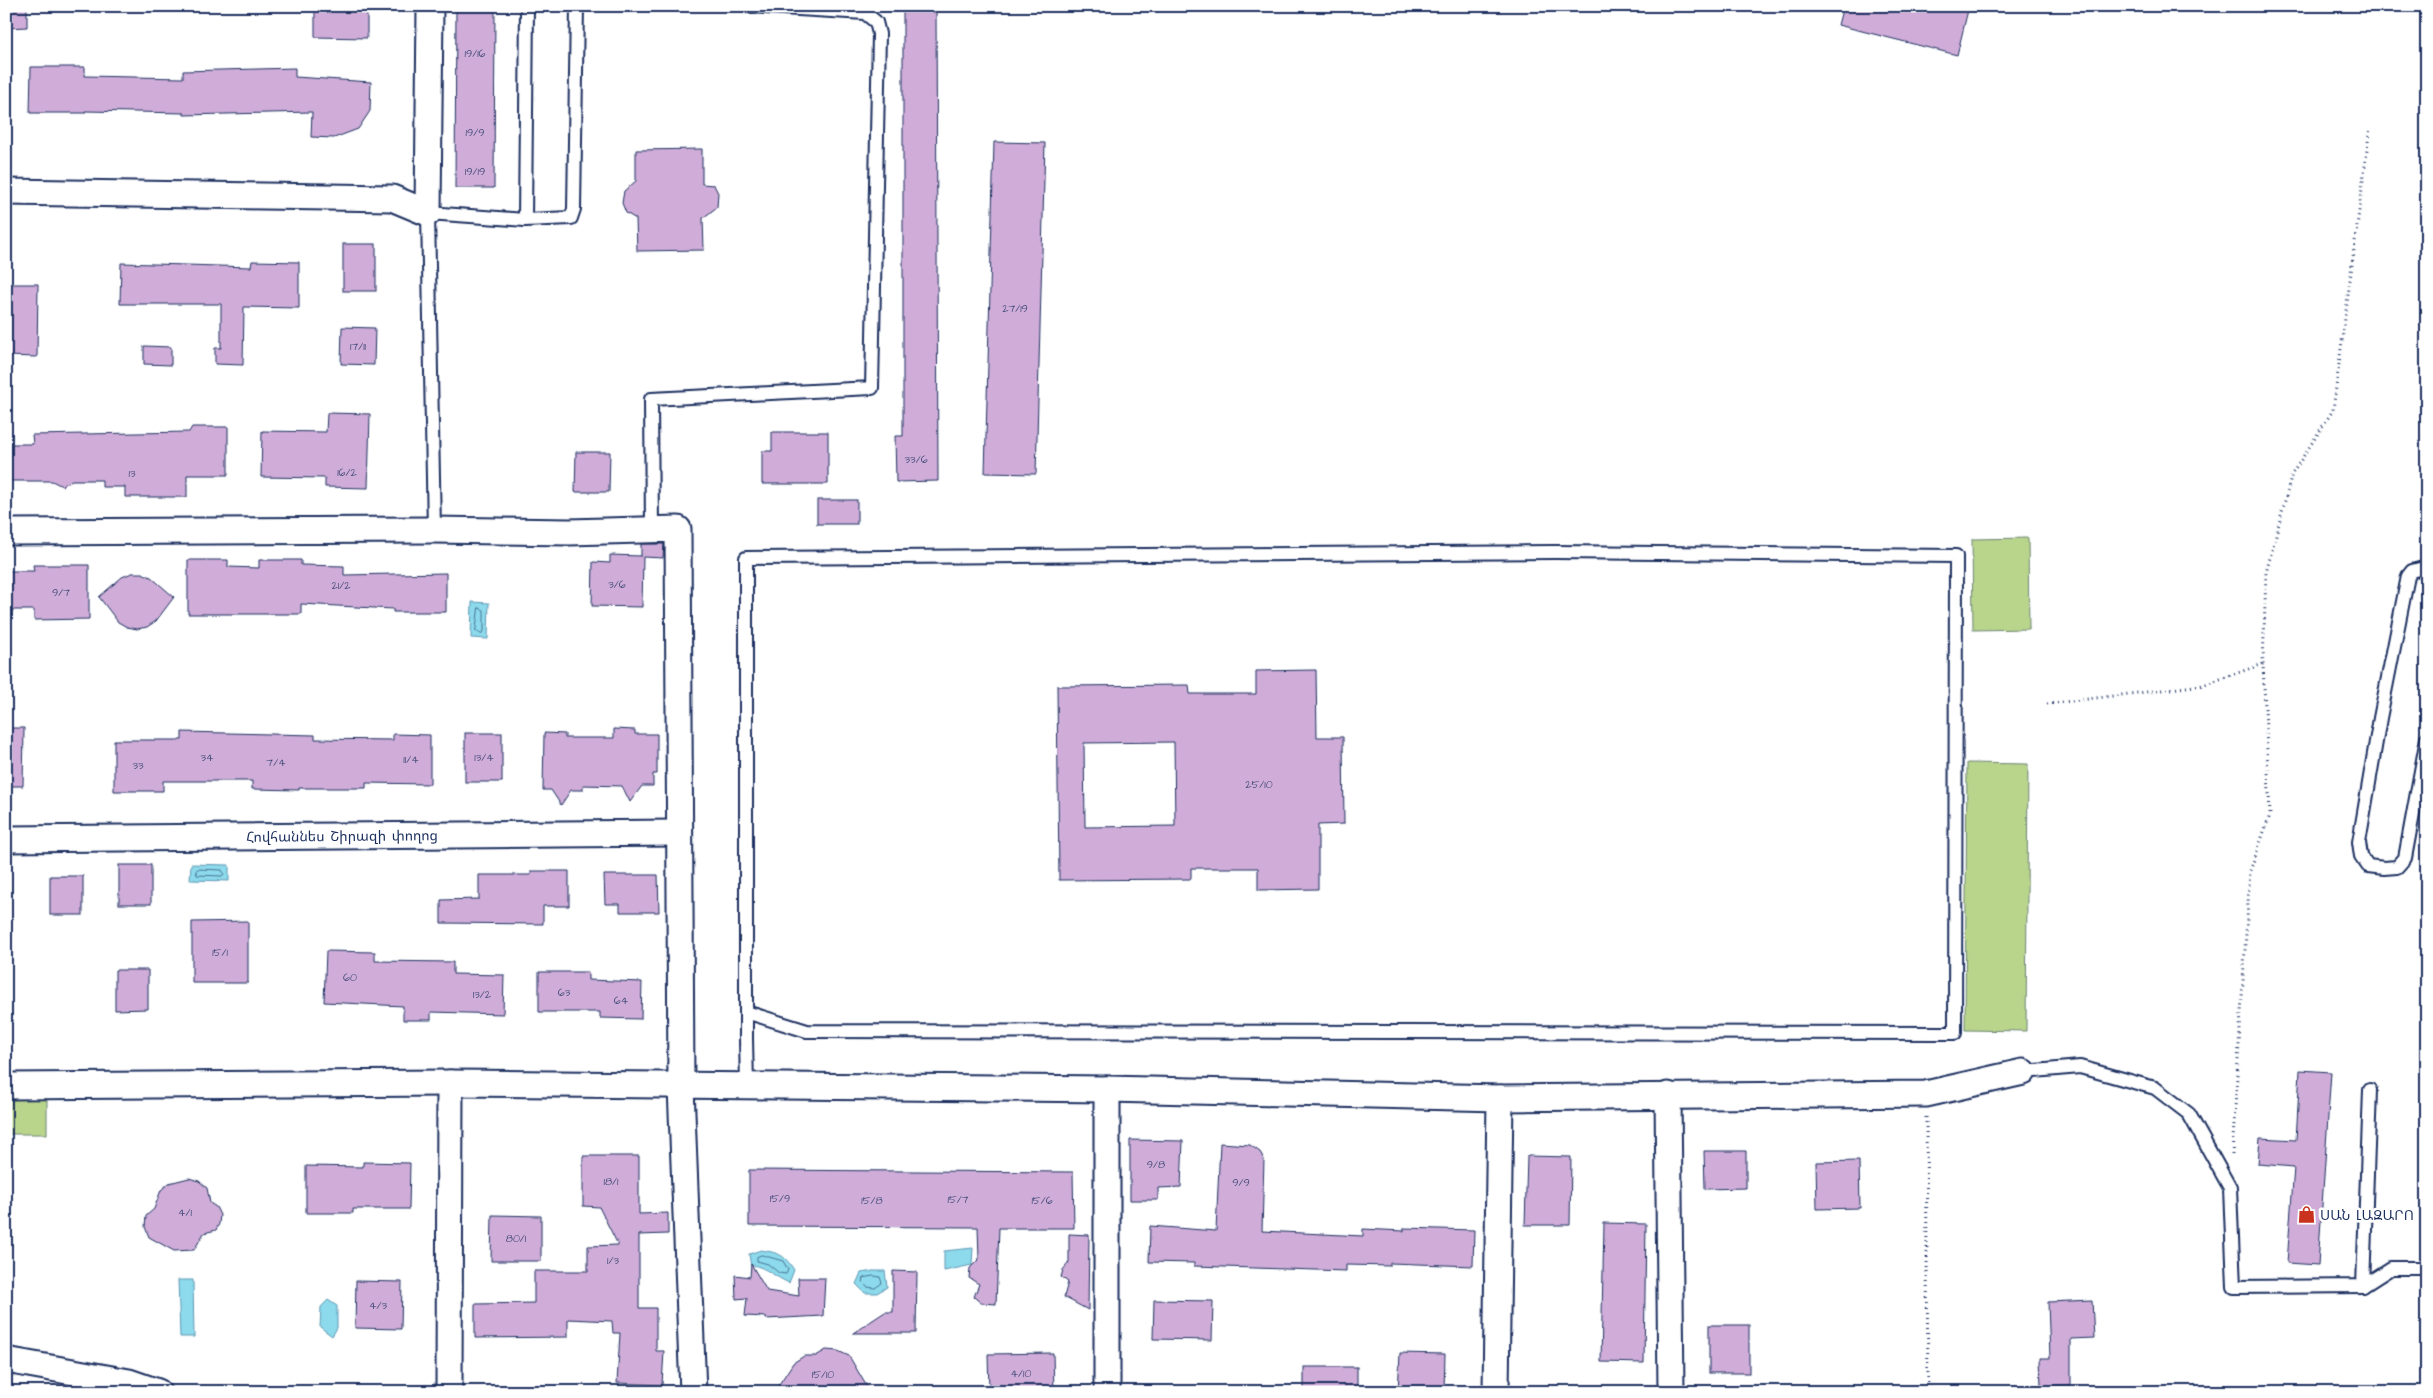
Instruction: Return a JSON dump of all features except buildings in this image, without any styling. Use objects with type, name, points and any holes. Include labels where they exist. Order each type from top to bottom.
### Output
[{"type":"street","points":[[6,192],[392,198],[428,213],[430,6]]},
{"type":"street","points":[[6,532],[434,530],[569,532],[678,529],[678,833],[681,1086],[694,1392]]},
{"type":"street","name":"Հովհաննես Շիրազի փողոց","points":[[6,839],[678,833]]},
{"type":"street","points":[[6,1086],[450,1083],[1107,1089],[1500,1098],[1926,1094],[2023,1072]]},
{"type":"street","points":[[449,1392],[450,1083]]},
{"type":"street","points":[[1107,1089],[1107,1392]]},
{"type":"street","points":[[1668,1096],[1671,1392]]},
{"type":"street","points":[[1496,1392],[1500,1098]]},
{"type":"street","points":[[6,1360],[129,1382],[158,1392]]},
{"type":"lane","points":[[525,220],[527,6]]},
{"type":"lane","points":[[434,530],[428,213],[525,220],[571,218],[574,209],[577,6]]},
{"type":"lane","points":[[652,530],[651,399],[872,388],[879,34],[876,22],[865,13],[748,6]]},
{"type":"lane","points":[[746,1012],[807,1031],[1955,1034],[1956,556],[1555,552],[746,558],[746,1012],[747,1086]]},
{"type":"lane","points":[[2427,567],[2412,571],[2408,576],[2359,842],[2361,856],[2368,866],[2397,868],[2405,858],[2427,738]]},
{"type":"lane","points":[[2023,1072],[2080,1067],[2155,1088],[2189,1114],[2230,1188],[2234,1287],[2363,1286],[2391,1268],[2427,1268]]},
{"type":"lane","points":[[2363,1286],[2370,1090]]},
{"type":"path","points":[[2230,1188],[2250,871],[2270,815],[2263,664],[2266,573],[2292,474],[2333,410],[2370,127]]},
{"type":"path","points":[[2048,704],[2203,686],[2263,664]]},
{"type":"path","points":[[1926,1094],[1928,1392]]},
{"type":"green space","points":[[2028,538],[2029,629],[1973,630],[1972,539]]},
{"type":"green space","points":[[1967,763],[2028,764],[2026,1031],[1965,1030]]},
{"type":"green space","points":[[6,1094],[47,1095],[47,1134],[6,1134]]},
{"type":"water","points":[[472,602],[489,603],[488,639],[471,638]]},
{"type":"water","points":[[191,864],[229,865],[229,881],[190,880]]},
{"type":"water","points":[[973,1248],[972,1265],[944,1271],[944,1251]]},
{"type":"water","points":[[761,1250],[777,1253],[784,1257],[794,1270],[789,1283],[763,1268],[753,1265],[751,1267],[749,1254]]},
{"type":"water","points":[[885,1271],[887,1287],[877,1293],[865,1293],[856,1284],[861,1273]]},
{"type":"water","points":[[178,1280],[193,1280],[194,1337],[180,1337]]},
{"type":"water","points":[[328,1300],[337,1306],[337,1328],[332,1336],[320,1327],[321,1307]]},
{"type":"place","name":"ՍԱՆ ԼԱԶԱՐՈ","points":[[2306,1215]]}]
